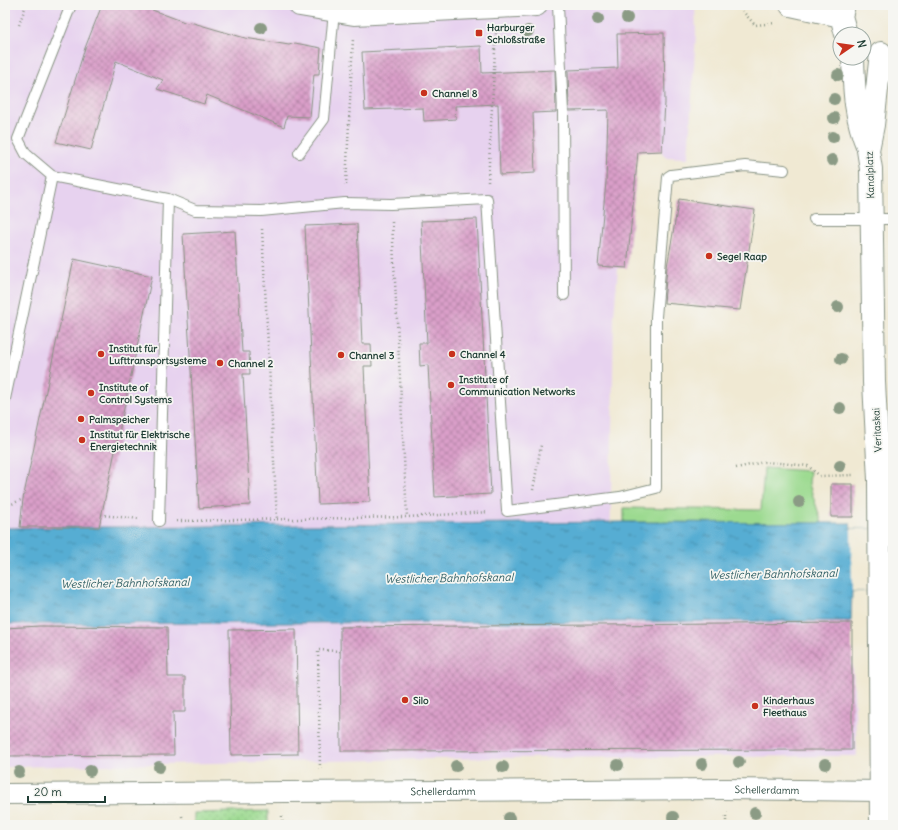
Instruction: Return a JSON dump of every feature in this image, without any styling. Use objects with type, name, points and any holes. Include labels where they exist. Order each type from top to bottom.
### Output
[{"type":"main road","points":[[300,5],[354,14],[536,5]]},
{"type":"main road","points":[[791,5],[844,18]]},
{"type":"main road","name":"Kanalplatz","points":[[873,298],[882,219],[868,150],[873,125],[879,50]]},
{"type":"main road","points":[[853,66],[854,94],[859,126],[868,150]]},
{"type":"main road","name":"Veritaskai","points":[[873,298],[874,382],[879,474],[880,528],[881,825]]},
{"type":"street","name":"Schellerdamm","points":[[5,794],[726,789],[881,791]]},
{"type":"lane","points":[[71,5],[18,139],[26,154],[52,176],[168,199],[195,210],[261,211],[345,203],[391,204],[487,199],[507,511],[620,497],[656,488],[656,317],[668,177],[671,175],[745,166],[784,170]]},
{"type":"lane","points":[[558,5],[563,112],[564,295]]},
{"type":"lane","points":[[299,153],[324,119],[334,10]]},
{"type":"lane","points":[[5,399],[52,176]]},
{"type":"lane","points":[[159,521],[168,199]]},
{"type":"lane","points":[[814,219],[882,219]]},
{"type":"path","points":[[19,25],[26,5]]},
{"type":"path","points":[[487,199],[497,8]]},
{"type":"path","points":[[345,203],[352,48]]},
{"type":"path","points":[[391,204],[407,517]]},
{"type":"path","points":[[262,230],[277,520]]},
{"type":"path","points":[[530,508],[541,445]]},
{"type":"path","points":[[736,468],[764,462],[808,466],[820,476],[879,474]]},
{"type":"path","points":[[5,507],[23,499]]},
{"type":"path","points":[[101,515],[159,521],[277,520],[407,517],[507,511]]},
{"type":"path","points":[[321,793],[318,650],[340,650]]},
{"type":"shaded area","points":[[5,5],[695,5],[696,34],[688,158],[665,157],[661,151],[635,152],[635,185],[627,268],[618,268],[614,316],[609,620],[851,621],[857,756],[487,758],[5,767]]},
{"type":"green space","points":[[764,468],[810,471],[809,484],[822,523],[624,522],[624,508],[761,510]]},
{"type":"green space","points":[[268,811],[268,825],[194,825],[194,813]]},
{"type":"water","name":"Westlicher Bahnhofskanal","points":[[624,522],[850,523],[851,529],[893,528],[893,591],[852,591],[851,621],[5,624],[5,528]]},
{"type":"pier","points":[[893,528],[893,591],[852,591],[851,529]]},
{"type":"building","points":[[102,5],[139,5],[187,23],[190,22],[245,38],[289,45],[295,43],[321,48],[319,74],[314,74],[310,117],[287,116],[284,127],[207,95],[204,104],[157,89],[163,80],[116,61],[91,150],[56,142],[85,48]]},
{"type":"building","points":[[664,33],[665,103],[662,151],[638,152],[627,268],[598,266],[606,182],[608,110],[569,111],[568,70],[618,68],[617,34]]},
{"type":"building","points":[[481,46],[482,73],[555,70],[556,112],[533,113],[535,173],[500,175],[498,104],[455,106],[456,119],[424,121],[423,108],[365,110],[362,52]]},
{"type":"building","name":"Segel Raap","points":[[679,199],[755,210],[740,310],[664,303],[667,267]]},
{"type":"building","name":"Channel 4","points":[[477,219],[491,494],[435,497],[428,365],[420,366],[419,343],[427,343],[421,221]]},
{"type":"building","name":"Channel 3","points":[[357,224],[362,344],[371,344],[372,366],[364,366],[370,502],[318,504],[305,226]]},
{"type":"building","name":"Channel 2","points":[[235,231],[242,352],[249,352],[250,374],[243,374],[250,505],[199,508],[183,234]]},
{"type":"building","name":"Palmspeicher","points":[[74,259],[152,276],[99,527],[20,527],[23,499]]},
{"type":"building","points":[[831,484],[853,484],[853,517],[831,517]]},
{"type":"building","points":[[852,623],[852,750],[341,751],[340,627]]},
{"type":"building","points":[[40,626],[167,627],[168,677],[185,677],[185,712],[173,712],[174,755],[5,756],[5,628]]},
{"type":"building","points":[[296,629],[298,754],[231,755],[229,630]]},
{"type":"place","name":"Harburger Schloßstraße","points":[[479,33]]},
{"type":"place","name":"Channel 8","points":[[424,93]]},
{"type":"place","name":"Segel Raap","points":[[709,256]]},
{"type":"place","name":"Institut für Lufttransportsysteme","points":[[101,354]]},
{"type":"place","name":"Channel 4","points":[[452,354]]},
{"type":"place","name":"Channel 3","points":[[341,355]]},
{"type":"place","name":"Channel 2","points":[[220,363]]},
{"type":"place","name":"Institute of Communication Networks","points":[[451,385]]},
{"type":"place","name":"Institute of Control Systems","points":[[91,393]]},
{"type":"place","name":"Palmspeicher","points":[[81,419]]},
{"type":"place","name":"Institut für Elektrische Energietechnik","points":[[82,440]]},
{"type":"place","name":"Silo","points":[[405,700]]},
{"type":"place","name":"Kinderhaus Fleethaus","points":[[755,706]]}]
